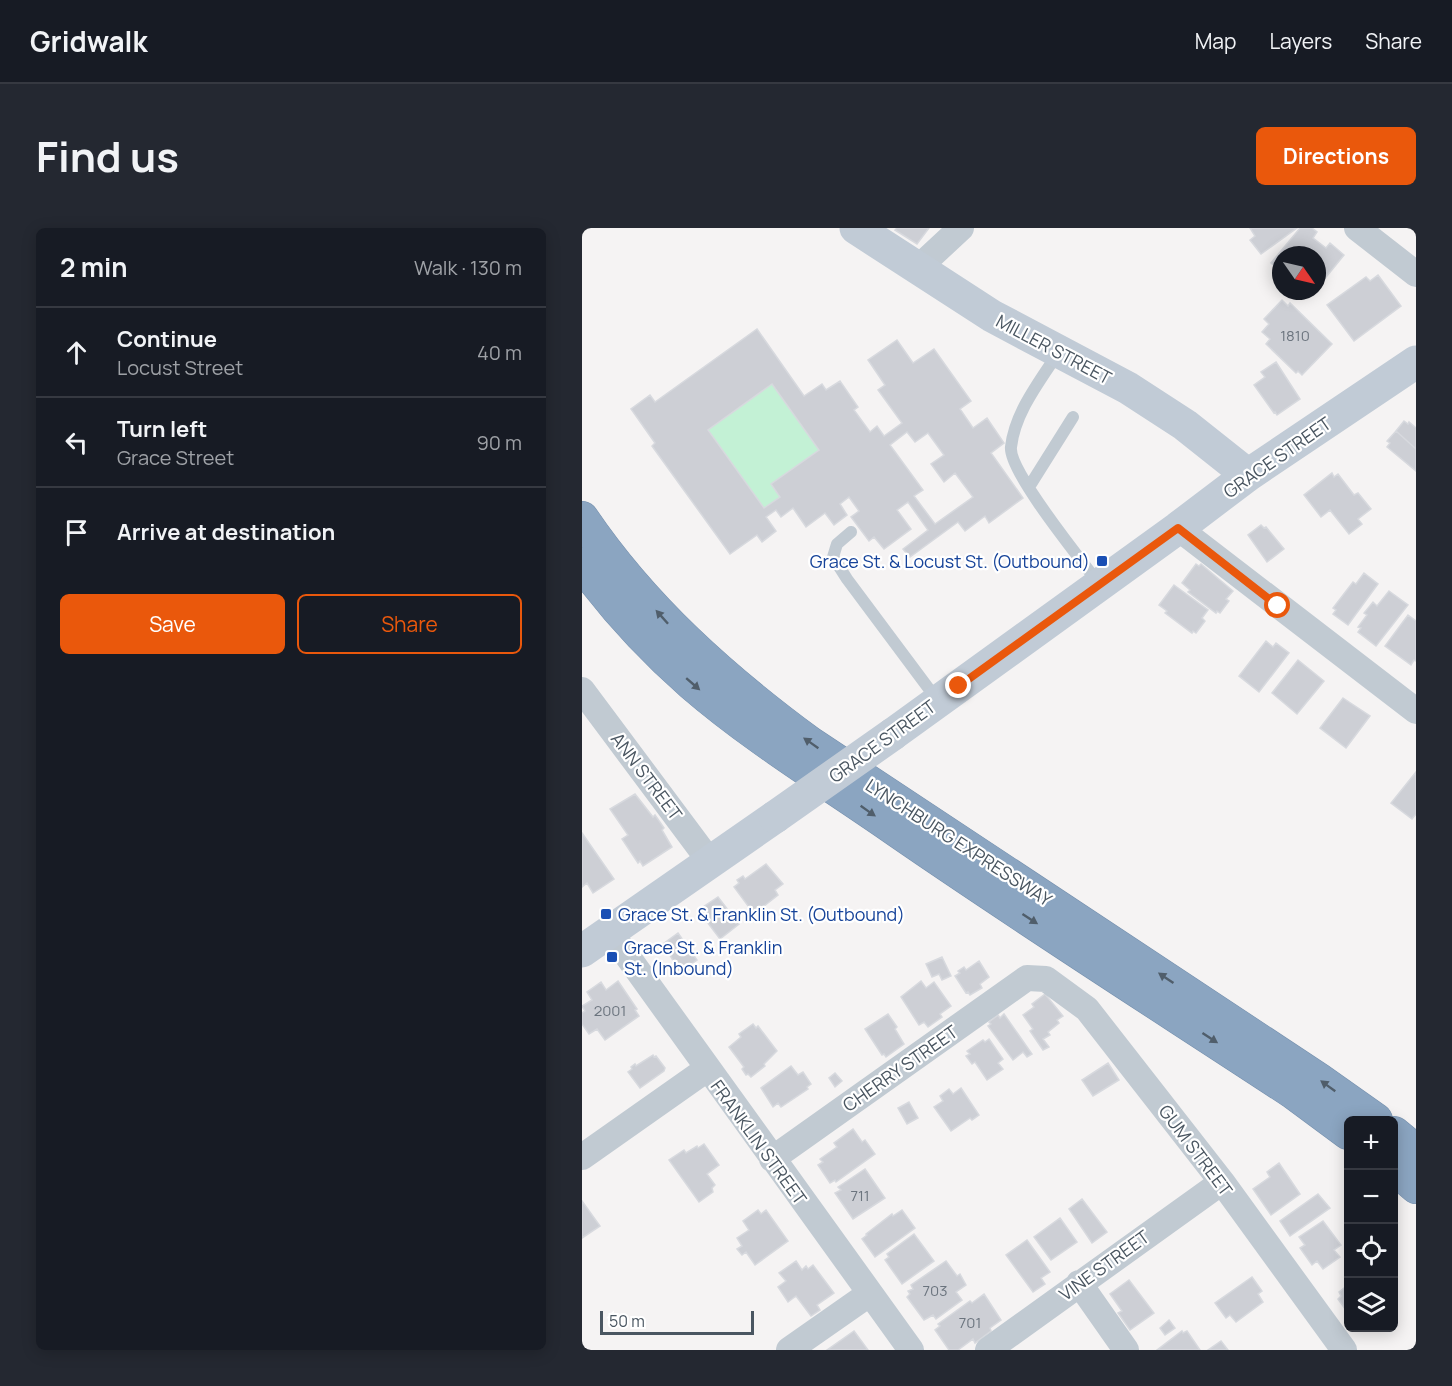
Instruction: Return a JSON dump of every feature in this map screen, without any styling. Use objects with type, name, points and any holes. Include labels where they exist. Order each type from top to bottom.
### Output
[{"type":"highway","name":"LYNCHBURG EXPRESSWAY","points":[[582,518],[630,582],[672,628],[765,710],[810,743],[1370,1116]]},
{"type":"highway","name":"LYNCHBURG EXPRESSWAY","points":[[582,564],[602,591],[647,641],[693,684],[747,727],[935,857],[1294,1093],[1344,1129]]},
{"type":"highway","points":[[1398,1136],[1416,1151]]},
{"type":"highway","points":[[1396,1170],[1416,1187]]},
{"type":"main road","name":"MILLER STREET","points":[[856,228],[992,316],[1058,353],[1128,388],[1185,425],[1248,475]]},
{"type":"main road","name":"GRACE STREET","points":[[582,951],[893,734],[1248,475],[1416,362]]},
{"type":"street","points":[[918,268],[961,228]]},
{"type":"street","points":[[1357,228],[1416,274]]},
{"type":"street","points":[[1178,528],[1416,711]]},
{"type":"street","name":"ANN STREET","points":[[582,690],[711,863]]},
{"type":"street","name":"FRANKLIN STREET","points":[[610,932],[910,1350]]},
{"type":"street","name":"CHERRY STREET","points":[[772,1159],[1027,978]]},
{"type":"street","name":"GUM STREET","points":[[1027,978],[1046,979],[1088,1009],[1222,1182],[1344,1350]]},
{"type":"street","points":[[582,1157],[707,1069]]},
{"type":"street","name":"VINE STREET","points":[[988,1350],[1078,1283],[1222,1182]]},
{"type":"street","points":[[1078,1283],[1126,1350]]},
{"type":"street","points":[[789,1350],[869,1294]]},
{"type":"lane","points":[[1058,353],[1023,411],[1011,448],[1012,460],[1029,488],[1100,585]]},
{"type":"lane","points":[[1029,488],[1073,417]]},
{"type":"lane","points":[[851,532],[837,544],[833,557],[938,701]]},
{"type":"green space","points":[[772,384],[819,450],[771,484],[780,497],[764,508],[708,430]]},
{"type":"building","points":[[897,228],[929,228],[917,244],[895,230]]},
{"type":"building","points":[[1250,228],[1297,228],[1261,254],[1250,240],[1255,236]]},
{"type":"building","points":[[1300,228],[1312,228],[1317,232],[1313,238],[1323,246],[1285,246]]},
{"type":"building","points":[[1330,243],[1344,255],[1326,277],[1326,248]]},
{"type":"building","points":[[1378,275],[1401,306],[1354,341],[1327,305],[1366,277],[1370,281]]},
{"type":"building","points":[[1282,300],[1288,306],[1290,303],[1332,344],[1302,375],[1298,371],[1296,373],[1266,344],[1270,339],[1262,332],[1269,324],[1264,319]]},
{"type":"building","points":[[757,329],[804,396],[822,384],[826,390],[840,381],[858,407],[854,410],[870,432],[877,426],[884,436],[902,423],[878,390],[885,385],[868,360],[897,340],[913,363],[934,349],[971,401],[960,409],[973,428],[987,418],[1004,443],[991,453],[1023,498],[989,523],[985,516],[965,531],[958,522],[910,557],[903,549],[928,530],[908,502],[897,510],[911,529],[884,549],[874,537],[869,541],[851,517],[859,511],[849,497],[840,504],[847,515],[834,525],[825,513],[806,527],[793,508],[781,517],[776,510],[766,517],[776,531],[762,542],[757,535],[730,554],[652,446],[655,443],[631,409],[650,395],[655,402]],"holes":[[[772,384],[819,450],[771,484],[780,497],[764,508],[708,430]],[[907,432],[915,442],[928,433],[944,455],[931,464],[944,482],[955,473],[973,497],[935,524],[914,496],[923,490],[890,445]]]},
{"type":"building","points":[[1276,362],[1300,399],[1277,415],[1254,385],[1265,377],[1261,372]]},
{"type":"building","points":[[1404,421],[1416,428],[1416,449],[1396,431]]},
{"type":"building","points":[[1396,431],[1416,449],[1416,471],[1387,447],[1390,443],[1387,441]]},
{"type":"building","points":[[1332,473],[1334,477],[1338,474],[1354,495],[1358,493],[1371,509],[1358,519],[1362,524],[1349,534],[1330,510],[1321,517],[1304,495]]},
{"type":"building","points":[[1261,525],[1266,527],[1284,549],[1267,562],[1248,535]]},
{"type":"building","points":[[1196,564],[1199,566],[1201,564],[1233,591],[1226,599],[1229,601],[1220,613],[1217,611],[1216,613],[1188,592],[1190,590],[1182,583]]},
{"type":"building","points":[[1364,573],[1378,584],[1348,625],[1333,614],[1336,610],[1333,608],[1353,582],[1356,584]]},
{"type":"building","points":[[1174,585],[1208,610],[1202,618],[1205,621],[1196,633],[1193,631],[1192,633],[1165,613],[1167,611],[1159,605]]},
{"type":"building","points":[[1389,591],[1408,605],[1376,646],[1358,632],[1361,628],[1358,627],[1367,615],[1364,613],[1373,602],[1377,606]]},
{"type":"building","points":[[1408,615],[1416,621],[1416,661],[1414,660],[1411,665],[1385,646]]},
{"type":"building","points":[[1266,641],[1273,647],[1276,643],[1289,653],[1259,692],[1239,676]]},
{"type":"building","points":[[1298,660],[1324,681],[1297,714],[1272,693]]},
{"type":"building","points":[[1343,698],[1370,716],[1346,748],[1320,728]]},
{"type":"building","points":[[1416,772],[1416,814],[1412,819],[1391,803]]},
{"type":"building","points":[[635,794],[653,817],[655,815],[664,828],[662,830],[672,847],[643,866],[640,861],[638,863],[622,839],[628,835],[610,809]]},
{"type":"building","points":[[582,833],[614,879],[593,893],[587,883],[582,887]]},
{"type":"building","points":[[766,864],[783,884],[775,890],[778,895],[754,914],[734,887],[739,883],[737,880],[743,876],[745,879]]},
{"type":"building","points":[[718,897],[739,924],[720,939],[700,909]]},
{"type":"building","points":[[678,933],[697,960],[680,972],[663,944]]},
{"type":"building","points":[[942,957],[951,976],[942,980],[939,974],[932,977],[926,964]]},
{"type":"building","points":[[979,961],[989,977],[980,984],[982,988],[970,995],[966,993],[955,976],[964,967],[966,970]]},
{"type":"building","points":[[618,981],[637,1009],[635,1010],[639,1016],[605,1040],[597,1029],[589,1034],[582,1024],[582,1013],[585,1011],[582,1006],[592,1000],[587,992],[601,982],[606,990]]},
{"type":"building","points":[[921,981],[926,988],[934,982],[951,1006],[940,1014],[942,1017],[928,1027],[924,1022],[919,1025],[901,997]]},
{"type":"building","points":[[1045,994],[1063,1016],[1057,1020],[1059,1023],[1048,1032],[1050,1035],[1043,1039],[1049,1047],[1043,1050],[1030,1031],[1033,1029],[1023,1015],[1034,1007],[1032,1004]]},
{"type":"building","points":[[888,1014],[897,1027],[895,1029],[904,1044],[886,1057],[882,1055],[865,1029]]},
{"type":"building","points":[[1004,1014],[1032,1054],[1027,1057],[1023,1052],[1013,1060],[988,1026],[991,1024],[989,1022],[998,1015],[1000,1018]]},
{"type":"building","points":[[753,1024],[756,1028],[758,1026],[777,1051],[764,1064],[765,1066],[751,1077],[746,1075],[742,1069],[744,1067],[729,1047],[741,1037],[739,1034]]},
{"type":"building","points":[[989,1039],[1003,1059],[998,1063],[1003,1069],[987,1080],[975,1062],[972,1064],[966,1056],[970,1054],[967,1051],[983,1040],[985,1042]]},
{"type":"building","points":[[653,1055],[665,1068],[664,1071],[640,1088],[628,1072],[635,1064],[636,1066]]},
{"type":"building","points":[[1108,1063],[1119,1080],[1093,1096],[1082,1080]]},
{"type":"building","points":[[791,1066],[798,1075],[803,1072],[811,1084],[807,1087],[808,1089],[781,1107],[778,1103],[773,1107],[761,1088]]},
{"type":"building","points":[[835,1073],[842,1081],[835,1087],[829,1078]]},
{"type":"building","points":[[961,1088],[979,1115],[972,1120],[970,1118],[951,1131],[934,1107],[943,1101],[940,1096],[949,1089],[953,1094]]},
{"type":"building","points":[[909,1102],[918,1118],[907,1124],[898,1108]]},
{"type":"building","points":[[853,1129],[862,1142],[865,1140],[875,1154],[836,1182],[835,1180],[830,1183],[818,1165],[823,1162],[820,1159],[837,1147],[834,1143]]},
{"type":"building","points":[[704,1144],[719,1165],[707,1174],[715,1185],[712,1188],[713,1192],[699,1202],[669,1160],[684,1150],[686,1153]]},
{"type":"building","points":[[1279,1163],[1300,1194],[1271,1215],[1253,1189],[1270,1177],[1267,1172]]},
{"type":"building","points":[[865,1169],[885,1198],[853,1219],[835,1193],[841,1190],[838,1187]]},
{"type":"building","points":[[1318,1194],[1330,1208],[1290,1236],[1280,1221]]},
{"type":"building","points":[[1082,1199],[1107,1232],[1092,1243],[1069,1209]]},
{"type":"building","points":[[582,1201],[600,1226],[582,1238]]},
{"type":"building","points":[[758,1210],[761,1214],[766,1210],[788,1241],[755,1265],[746,1252],[742,1255],[737,1249],[742,1246],[737,1238],[749,1230],[743,1221]]},
{"type":"building","points":[[902,1210],[915,1228],[875,1257],[862,1239],[892,1214],[893,1216]]},
{"type":"building","points":[[1060,1218],[1077,1242],[1051,1260],[1034,1237]]},
{"type":"building","points":[[1323,1221],[1341,1245],[1334,1250],[1340,1257],[1323,1269],[1317,1261],[1312,1265],[1300,1248],[1305,1245],[1299,1237]]},
{"type":"building","points":[[914,1234],[934,1261],[902,1284],[885,1260],[889,1257],[887,1254]]},
{"type":"building","points":[[1027,1240],[1050,1272],[1041,1278],[1045,1284],[1033,1292],[1006,1255]]},
{"type":"building","points":[[796,1261],[802,1270],[806,1266],[808,1269],[813,1265],[834,1293],[817,1305],[820,1310],[811,1316],[796,1296],[788,1302],[778,1287],[786,1281],[779,1273]]},
{"type":"building","points":[[946,1261],[957,1276],[960,1274],[966,1285],[956,1292],[962,1300],[936,1319],[933,1315],[924,1320],[907,1297],[910,1294],[908,1291],[913,1289],[911,1285]]},
{"type":"building","points":[[1252,1277],[1262,1291],[1258,1294],[1263,1302],[1236,1322],[1230,1315],[1226,1318],[1215,1303]]},
{"type":"building","points":[[1129,1280],[1154,1313],[1130,1330],[1118,1313],[1122,1311],[1110,1294]]},
{"type":"building","points":[[1344,1288],[1344,1307],[1338,1299],[1341,1296],[1339,1292]]},
{"type":"building","points":[[984,1294],[1001,1320],[975,1343],[973,1339],[958,1350],[949,1350],[935,1330],[940,1326],[938,1324]]},
{"type":"building","points":[[1169,1320],[1175,1328],[1165,1335],[1160,1328]]},
{"type":"building","points":[[854,1331],[868,1350],[827,1350]]},
{"type":"building","points":[[1182,1331],[1183,1333],[1187,1331],[1200,1350],[1157,1350]]},
{"type":"building","points":[[1221,1341],[1228,1350],[1208,1350]]},
{"type":"place","name":"Grace St. & Locust St. (Outbound)","points":[[1102,561]]},
{"type":"place","name":"Grace St. & Franklin St. (Outbound)","points":[[606,914]]},
{"type":"place","name":"Grace St. & Franklin St. (Inbound)","points":[[612,957]]},
{"type":"route","points":[[959,686],[1178,528],[1278,606]]}]
